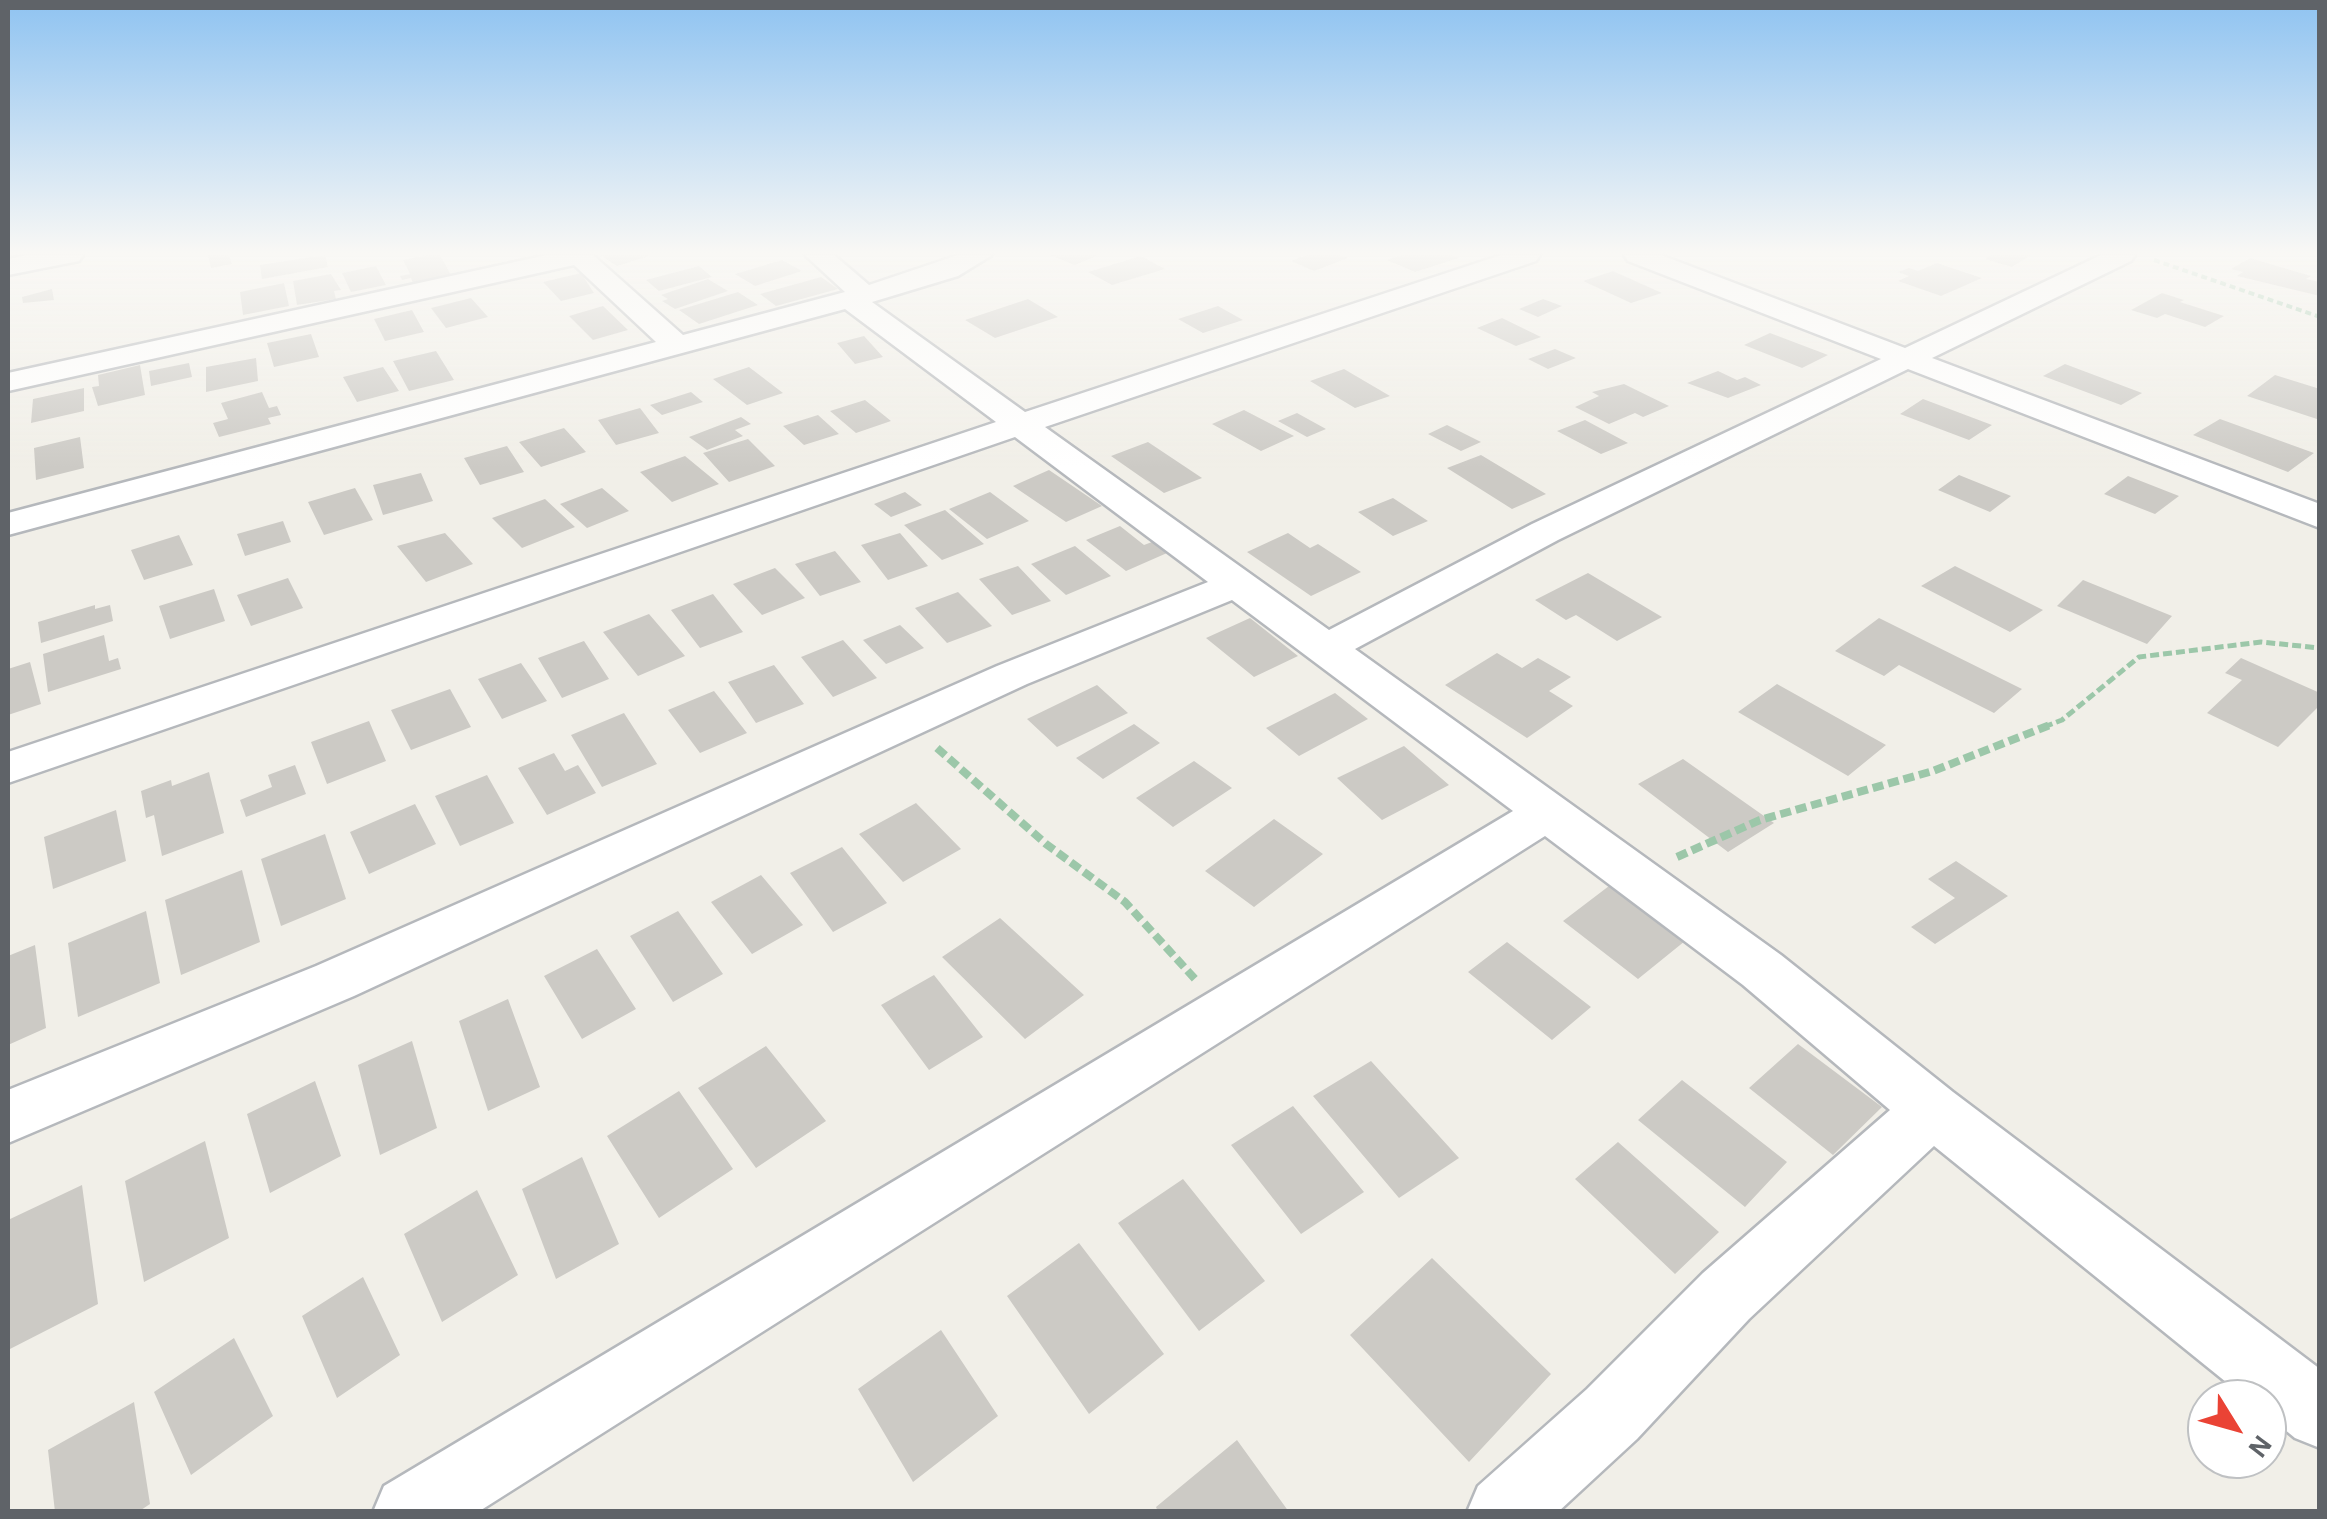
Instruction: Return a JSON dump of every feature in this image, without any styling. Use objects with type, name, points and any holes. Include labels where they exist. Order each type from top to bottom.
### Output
[{"type":"street","points":[[8,382],[262,326]]},
{"type":"street","points":[[656,326],[678,346]]},
{"type":"street","points":[[8,524],[752,326]]},
{"type":"street","points":[[895,326],[1022,425],[1762,970],[1932,1110],[2320,1413]]},
{"type":"street","points":[[8,768],[429,622],[1316,326]]},
{"type":"street","points":[[1819,326],[2320,517]]},
{"type":"street","points":[[1325,649],[1545,532],[1909,361],[1975,326]]},
{"type":"street","points":[[8,1117],[335,981],[904,722],[1237,584]]},
{"type":"street","points":[[410,1512],[1548,812]]},
{"type":"street","points":[[1504,1512],[1612,1414],[1726,1296],[1932,1110]]},
{"type":"path","points":[[1635,875],[1760,820],[1933,771],[2062,720],[2139,657],[2261,642],[2320,648]]},
{"type":"path","points":[[904,722],[957,763],[1046,844],[1125,902],[1224,1011]]},
{"type":"building","points":[[377,326],[421,326],[424,332],[385,341]]},
{"type":"building","points":[[579,326],[624,326],[628,330],[593,340]]},
{"type":"building","points":[[975,326],[1031,326],[995,338]]},
{"type":"building","points":[[1190,326],[1225,326],[1203,333]]},
{"type":"building","points":[[1518,326],[1541,337],[1516,346],[1477,328]]},
{"type":"building","points":[[1770,333],[1828,355],[1802,368],[1744,345]]},
{"type":"building","points":[[311,334],[319,357],[274,367],[267,343]]},
{"type":"building","points":[[864,336],[883,357],[855,364],[837,343]]},
{"type":"building","points":[[1555,349],[1576,358],[1548,369],[1528,359]]},
{"type":"building","points":[[436,351],[454,380],[409,391],[393,361]]},
{"type":"building","points":[[256,358],[258,381],[206,392],[206,367]]},
{"type":"building","points":[[189,363],[192,377],[151,386],[149,371]]},
{"type":"building","points":[[2065,364],[2142,393],[2121,405],[2043,376]]},
{"type":"building","points":[[140,365],[145,395],[98,406],[92,387],[99,386],[98,375]]},
{"type":"building","points":[[383,367],[399,391],[357,402],[343,377]]},
{"type":"building","points":[[749,367],[783,393],[747,405],[713,379]]},
{"type":"building","points":[[1344,369],[1390,396],[1355,408],[1310,381]]},
{"type":"building","points":[[1718,371],[1761,385],[1728,398],[1687,383]]},
{"type":"building","points":[[2275,375],[2320,389],[2320,420],[2247,396]]},
{"type":"building","points":[[1624,384],[1669,406],[1643,417],[1635,413],[1609,424],[1575,407],[1599,396],[1592,392]]},
{"type":"building","points":[[84,388],[84,411],[31,423],[33,399]]},
{"type":"building","points":[[262,392],[269,408],[277,406],[281,415],[268,418],[271,424],[219,437],[213,423],[228,419],[221,403]]},
{"type":"building","points":[[691,392],[703,402],[662,415],[650,405]]},
{"type":"building","points":[[1923,399],[1992,425],[1969,440],[1900,414]]},
{"type":"building","points":[[865,400],[891,421],[856,433],[830,411]]},
{"type":"building","points":[[640,408],[659,433],[616,445],[598,420]]},
{"type":"building","points":[[1244,410],[1294,436],[1261,451],[1212,424]]},
{"type":"building","points":[[1297,413],[1326,429],[1307,437],[1278,421]]},
{"type":"building","points":[[818,415],[839,434],[804,445],[783,426]]},
{"type":"building","points":[[741,417],[751,424],[735,430],[743,436],[707,450],[689,437]]},
{"type":"building","points":[[2220,419],[2314,453],[2288,472],[2193,435]]},
{"type":"building","points":[[1585,420],[1628,443],[1601,454],[1557,431]]},
{"type":"building","points":[[1447,425],[1481,442],[1461,451],[1428,434]]},
{"type":"building","points":[[564,428],[586,452],[541,467],[519,442]]},
{"type":"building","points":[[80,437],[84,468],[36,480],[34,448]]},
{"type":"building","points":[[748,439],[775,466],[729,482],[703,453]]},
{"type":"building","points":[[1148,442],[1202,478],[1164,493],[1111,456]]},
{"type":"building","points":[[507,446],[524,472],[480,485],[464,458]]},
{"type":"building","points":[[1481,455],[1546,494],[1512,509],[1447,468]]},
{"type":"building","points":[[685,456],[719,484],[672,502],[640,472]]},
{"type":"building","points":[[1049,470],[1102,506],[1066,522],[1013,486]]},
{"type":"building","points":[[421,473],[433,501],[383,515],[373,485]]},
{"type":"building","points":[[1959,475],[2011,496],[1990,512],[1938,490]]},
{"type":"building","points":[[2128,476],[2179,496],[2155,514],[2104,494]]},
{"type":"building","points":[[355,488],[373,520],[324,535],[308,502]]},
{"type":"building","points":[[602,488],[629,511],[587,528],[560,504]]},
{"type":"building","points":[[905,492],[922,505],[891,517],[874,504]]},
{"type":"building","points":[[990,492],[1029,521],[987,539],[949,509]]},
{"type":"building","points":[[1393,498],[1428,521],[1393,536],[1358,512]]},
{"type":"building","points":[[545,499],[575,527],[522,548],[492,518]]},
{"type":"building","points":[[945,510],[984,544],[942,560],[904,525]]},
{"type":"building","points":[[283,521],[291,542],[245,556],[237,534]]},
{"type":"building","points":[[1120,526],[1144,545],[1152,542],[1167,553],[1126,571],[1086,540]]},
{"type":"building","points":[[445,533],[473,564],[426,582],[397,546]]},
{"type":"building","points":[[900,533],[928,566],[888,580],[861,545]]},
{"type":"building","points":[[1288,533],[1310,548],[1318,544],[1361,572],[1311,596],[1247,552]]},
{"type":"building","points":[[179,535],[193,565],[144,580],[131,550]]},
{"type":"building","points":[[1075,546],[1111,576],[1066,595],[1031,564]]},
{"type":"building","points":[[835,551],[861,582],[820,596],[795,564]]},
{"type":"building","points":[[1018,566],[1051,601],[1012,615],[979,579]]},
{"type":"building","points":[[1955,566],[2043,610],[2010,632],[1921,586]]},
{"type":"building","points":[[775,568],[805,598],[762,615],[733,584]]},
{"type":"building","points":[[1588,573],[1662,617],[1617,641],[1576,615],[1566,620],[1535,600]]},
{"type":"building","points":[[288,578],[303,608],[251,626],[237,595]]},
{"type":"building","points":[[2083,580],[2172,616],[2147,644],[2057,606]]},
{"type":"building","points":[[214,589],[225,621],[170,639],[159,606]]},
{"type":"building","points":[[958,592],[992,626],[947,643],[915,608]]},
{"type":"building","points":[[713,594],[743,632],[700,648],[671,610]]},
{"type":"building","points":[[95,605],[95,609],[110,605],[113,621],[41,643],[38,622]]},
{"type":"building","points":[[649,614],[685,656],[638,676],[603,632]]},
{"type":"building","points":[[1250,618],[1298,656],[1254,677],[1206,638]]},
{"type":"building","points":[[1879,618],[2022,689],[1994,713],[1899,665],[1884,676],[1835,651]]},
{"type":"building","points":[[900,625],[924,648],[886,664],[863,640]]},
{"type":"building","points":[[104,635],[109,661],[118,658],[121,669],[48,692],[43,654]]},
{"type":"building","points":[[843,640],[877,678],[833,697],[801,657]]},
{"type":"building","points":[[584,641],[609,679],[562,698],[538,658]]},
{"type":"building","points":[[1497,653],[1522,668],[1538,658],[1571,677],[1549,691],[1573,706],[1527,738],[1445,685]]},
{"type":"building","points":[[2241,658],[2320,693],[2320,705],[2278,747],[2207,713],[2242,680],[2225,673]]},
{"type":"building","points":[[30,662],[41,704],[8,715],[8,669]]},
{"type":"building","points":[[521,663],[547,701],[502,719],[478,679]]},
{"type":"building","points":[[774,665],[804,704],[756,723],[728,682]]},
{"type":"building","points":[[1777,684],[1886,745],[1848,776],[1738,712]]},
{"type":"building","points":[[1097,685],[1128,713],[1057,747],[1027,719]]},
{"type":"building","points":[[450,689],[471,727],[411,750],[391,710]]},
{"type":"building","points":[[714,691],[747,733],[700,753],[668,710]]},
{"type":"building","points":[[1335,693],[1368,719],[1299,756],[1266,728]]},
{"type":"building","points":[[624,713],[657,764],[602,787],[571,735]]},
{"type":"building","points":[[369,721],[386,761],[327,784],[311,742]]},
{"type":"building","points":[[1134,724],[1160,743],[1103,779],[1076,758]]},
{"type":"building","points":[[1404,746],[1449,785],[1382,820],[1337,778]]},
{"type":"building","points":[[554,753],[565,771],[578,765],[596,793],[547,815],[518,768]]},
{"type":"building","points":[[1683,759],[1774,823],[1728,852],[1638,784]]},
{"type":"building","points":[[1194,761],[1232,788],[1173,827],[1136,798]]},
{"type":"building","points":[[295,765],[306,794],[246,817],[240,800],[272,787],[268,775]]},
{"type":"building","points":[[209,772],[224,833],[162,856],[154,815],[146,818],[141,791],[171,780],[172,786]]},
{"type":"building","points":[[487,775],[514,823],[460,846],[435,796]]},
{"type":"building","points":[[916,803],[961,849],[903,882],[859,834]]},
{"type":"building","points":[[415,804],[436,844],[369,874],[350,832]]},
{"type":"building","points":[[116,810],[126,861],[53,889],[44,837]]},
{"type":"building","points":[[1274,819],[1323,854],[1254,907],[1205,871]]},
{"type":"building","points":[[325,834],[346,899],[281,926],[261,859]]},
{"type":"building","points":[[842,847],[887,903],[833,932],[790,873]]},
{"type":"building","points":[[1956,861],[2008,896],[1935,944],[1911,927],[1955,898],[1928,879]]},
{"type":"building","points":[[242,870],[260,942],[181,975],[165,900]]},
{"type":"building","points":[[761,875],[803,925],[752,954],[711,902]]},
{"type":"building","points":[[1609,886],[1685,941],[1638,979],[1563,921]]},
{"type":"building","points":[[146,911],[160,983],[78,1017],[68,943]]},
{"type":"building","points":[[678,911],[723,974],[673,1002],[630,936]]},
{"type":"building","points":[[1000,918],[1084,995],[1025,1039],[942,957]]},
{"type":"building","points":[[1507,942],[1591,1007],[1552,1040],[1468,972]]},
{"type":"building","points":[[35,945],[46,1028],[8,1045],[8,956]]},
{"type":"building","points":[[597,949],[636,1009],[582,1039],[544,976]]},
{"type":"building","points":[[934,975],[983,1037],[929,1070],[881,1005]]},
{"type":"building","points":[[508,999],[540,1087],[488,1111],[459,1021]]},
{"type":"building","points":[[412,1041],[437,1128],[380,1155],[358,1065]]},
{"type":"building","points":[[1798,1044],[1882,1107],[1833,1155],[1749,1088]]},
{"type":"building","points":[[766,1046],[826,1121],[756,1168],[698,1088]]},
{"type":"building","points":[[1371,1061],[1459,1158],[1399,1198],[1313,1096]]},
{"type":"building","points":[[1682,1080],[1787,1162],[1745,1207],[1638,1120]]},
{"type":"building","points":[[315,1081],[341,1156],[270,1193],[247,1114]]},
{"type":"building","points":[[679,1091],[733,1169],[659,1218],[607,1136]]},
{"type":"building","points":[[1293,1106],[1364,1192],[1301,1234],[1231,1145]]},
{"type":"building","points":[[205,1141],[229,1238],[144,1282],[125,1181]]},
{"type":"building","points":[[1618,1142],[1719,1232],[1675,1274],[1575,1179]]},
{"type":"building","points":[[582,1157],[619,1244],[556,1279],[522,1189]]},
{"type":"building","points":[[1183,1179],[1265,1281],[1199,1331],[1118,1223]]},
{"type":"building","points":[[82,1185],[98,1304],[8,1350],[8,1220]]},
{"type":"building","points":[[477,1190],[518,1275],[442,1322],[404,1234]]},
{"type":"building","points":[[1079,1243],[1164,1354],[1089,1414],[1007,1296]]},
{"type":"building","points":[[1432,1258],[1551,1374],[1469,1462],[1350,1335]]},
{"type":"building","points":[[363,1277],[400,1355],[337,1398],[302,1316]]},
{"type":"building","points":[[941,1330],[998,1416],[913,1482],[858,1389]]},
{"type":"building","points":[[234,1338],[273,1416],[191,1475],[154,1392]]},
{"type":"building","points":[[134,1402],[150,1504],[138,1512],[55,1512],[48,1450]]},
{"type":"building","points":[[1237,1440],[1289,1512],[1158,1512],[1156,1507]]}]
